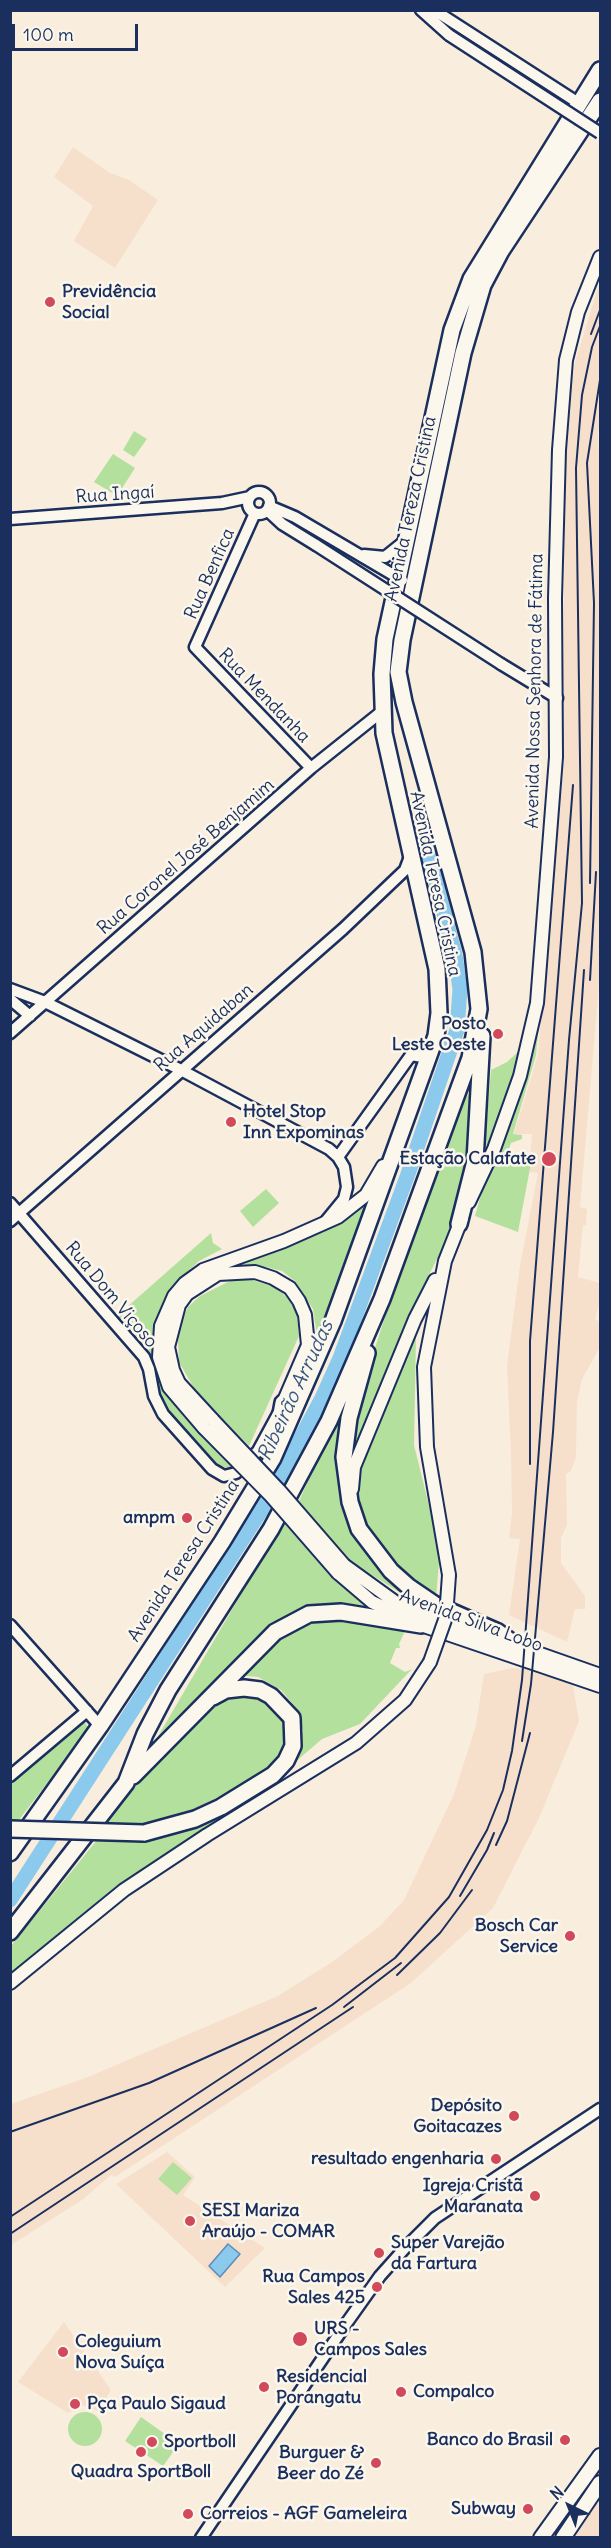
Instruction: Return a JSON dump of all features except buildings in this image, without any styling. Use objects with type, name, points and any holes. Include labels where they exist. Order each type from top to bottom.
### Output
[{"type":"highway","name":"Avenida Tereza Cristina","points":[[394,785],[384,733],[383,662],[398,577],[452,330],[471,279],[600,70]]},
{"type":"highway","name":"Avenida Tereza Cristina","points":[[473,952],[404,702],[398,672],[402,640],[463,353],[483,285],[501,251],[600,101]]},
{"type":"highway","name":"Avenida Teresa Cristina","points":[[10,1853],[100,1726],[222,1542],[273,1458],[333,1321],[407,1121],[436,1036],[437,969],[394,785]]},
{"type":"highway","name":"Avenida Teresa Cristina","points":[[10,1932],[126,1783],[146,1734],[168,1690],[271,1528],[329,1421],[382,1299],[470,1058],[478,1009],[473,952]]},
{"type":"highway","points":[[459,1224],[475,1161],[482,1034],[478,1009]]},
{"type":"highway","points":[[450,1116],[481,1064]]},
{"type":"highway","points":[[382,1299],[349,1418],[344,1457],[350,1502],[359,1529],[391,1571],[409,1587],[434,1604],[498,1632],[517,1646]]},
{"type":"highway","points":[[273,1458],[283,1403]]},
{"type":"highway","points":[[126,1783],[203,1702],[275,1632],[309,1614],[341,1611],[421,1625]]},
{"type":"highway","points":[[10,1829],[144,1833],[195,1819],[250,1791],[273,1775],[286,1761],[293,1746],[292,1718],[271,1696],[260,1690],[226,1690],[203,1702]]},
{"type":"main road","name":"Avenida Nossa Senhora de Fátima","points":[[445,1261],[459,1224],[494,1149],[516,1087],[537,1003],[556,757],[559,450],[566,360],[578,312],[600,257]]},
{"type":"main road","points":[[341,1569],[271,1496],[208,1424],[169,1386],[159,1357],[161,1326],[174,1296],[185,1283],[203,1270],[321,1225],[356,1205],[366,1195],[407,1121]]},
{"type":"main road","points":[[350,1502],[354,1467],[416,1319],[445,1261]]},
{"type":"main road","points":[[10,1983],[124,1890],[207,1835],[356,1743],[405,1700],[429,1662],[446,1617],[449,1575],[427,1448],[424,1367],[445,1261]]},
{"type":"main road","points":[[208,1424],[179,1383],[173,1370],[168,1347],[179,1305],[187,1294],[218,1275],[255,1272],[273,1278],[290,1288],[299,1301],[308,1328],[308,1345],[283,1403]]},
{"type":"main road","name":"Avenida Silva Lobo","points":[[341,1569],[372,1602],[421,1625],[600,1686]]},
{"type":"main road","name":"Avenida Silva Lobo","points":[[341,1569],[398,1604],[600,1675]]},
{"type":"main road","points":[[541,2538],[600,2456]]},
{"type":"main road","points":[[563,2538],[600,2483]]},
{"type":"street","points":[[421,10],[449,34],[600,133]]},
{"type":"street","points":[[434,10],[580,104]]},
{"type":"street","points":[[414,590],[398,577],[295,517],[268,508],[251,506],[256,493],[264,494],[268,508],[282,524],[557,698]]},
{"type":"street","name":"Rua Ingaí","points":[[10,519],[222,503],[251,506]]},
{"type":"street","name":"Rua Benfica","points":[[195,647],[251,506]]},
{"type":"street","points":[[358,554],[384,557],[406,540]]},
{"type":"street","name":"Rua Mendanha","points":[[195,647],[311,768]]},
{"type":"street","name":"Rua Coronel José Benjamim","points":[[10,1033],[311,768],[385,709]]},
{"type":"street","name":"Rua Aquidaban","points":[[15,1217],[382,892],[405,870],[411,854]]},
{"type":"street","points":[[10,989],[45,1002],[181,1070],[338,1157],[344,1167],[347,1187],[344,1199],[321,1225]]},
{"type":"street","points":[[10,999],[30,1016]]},
{"type":"street","points":[[338,1157],[411,1054],[428,1058]]},
{"type":"street","name":"Rua Dom Viçoso","points":[[10,1203],[15,1217],[144,1357],[149,1369],[154,1396],[163,1414],[212,1469],[224,1476],[236,1473],[258,1451],[283,1403]]},
{"type":"street","points":[[10,1624],[100,1726]]},
{"type":"street","points":[[10,1776],[87,1711]]},
{"type":"street","points":[[201,2538],[348,2321],[380,2276],[405,2248],[435,2218],[600,2109]]},
{"type":"shaded area","points":[[73,147],[110,173],[129,180],[158,200],[115,268],[74,241],[93,206],[54,177]]},
{"type":"shaded area","points":[[600,281],[600,420],[598,434],[600,470],[600,973],[580,1207],[587,1209],[586,1225],[583,1225],[578,1277],[600,1283],[600,1302],[595,1319],[600,1322],[600,1347],[582,1379],[577,1402],[576,1457],[571,1471],[566,1474],[567,1525],[561,1538],[561,1563],[585,1596],[585,1609],[575,1609],[567,1642],[509,1615],[520,1539],[509,1538],[512,1513],[507,1366],[520,1265],[538,1173],[529,1172],[532,1134],[514,1134],[538,1055],[562,784],[566,424],[575,362]]},
{"type":"shaded area","points":[[513,1668],[545,1670],[572,1679],[579,1721],[539,1818],[493,1908],[411,1983],[115,2177],[111,2175],[82,2200],[11,2245],[11,2104],[88,2077],[278,1996],[332,1962],[380,1926],[404,1900],[454,1794],[476,1725],[484,1674]]},
{"type":"shaded area","name":"SESI Mariza Araújo - COMAR","points":[[167,2152],[195,2177],[183,2195],[265,2248],[225,2287],[116,2184]]},
{"type":"shaded area","name":"Coleguium Nova Suíça","points":[[64,2322],[111,2390],[98,2411],[82,2405],[68,2413],[18,2382]]},
{"type":"shaded area","points":[[600,2498],[600,2537],[574,2537]]},
{"type":"green space","points":[[134,431],[147,439],[134,457],[123,450]]},
{"type":"green space","points":[[113,454],[135,468],[117,496],[94,482]]},
{"type":"green space","points":[[560,682],[561,784],[536,1055],[513,1134],[522,1135],[522,1139],[511,1143],[508,1152],[518,1163],[531,1163],[518,1232],[475,1216],[489,1167],[526,1078],[532,1054],[543,946]]},
{"type":"green space","points":[[519,1051],[516,1070],[484,1154],[491,1070],[507,1062]]},
{"type":"green space","points":[[475,1084],[472,1160],[456,1222],[408,1316],[350,1460],[353,1418],[381,1329],[453,1118]]},
{"type":"green space","points":[[266,1189],[279,1203],[253,1227],[240,1211]]},
{"type":"green space","points":[[369,1202],[318,1342],[313,1309],[295,1281],[282,1271],[266,1267],[232,1267],[327,1229]]},
{"type":"green space","points":[[211,1233],[213,1243],[222,1249],[199,1261],[173,1285],[161,1312],[166,1379],[237,1467],[231,1468],[213,1465],[183,1431],[162,1399],[149,1350],[118,1315]]},
{"type":"green space","points":[[245,1278],[275,1287],[288,1298],[297,1314],[299,1336],[249,1446],[195,1390],[179,1362],[178,1341],[180,1324],[188,1307],[200,1296],[230,1281]]},
{"type":"green space","points":[[416,1336],[414,1445],[440,1550],[436,1598],[394,1564],[366,1525],[358,1502],[358,1469]]},
{"type":"green space","points":[[344,1415],[346,1504],[416,1600],[402,1594],[347,1559],[299,1501],[333,1426]]},
{"type":"green space","points":[[283,1522],[332,1578],[381,1613],[339,1603],[306,1609],[270,1628],[153,1745]]},
{"type":"green space","points":[[311,1617],[375,1622],[405,1631],[399,1644],[400,1648],[396,1648],[390,1663],[405,1672],[412,1669],[360,1724],[322,1739],[286,1770],[295,1756],[303,1731],[297,1709],[281,1690],[258,1677],[237,1675],[276,1635]]},
{"type":"green space","points":[[231,1691],[253,1691],[274,1701],[292,1733],[285,1754],[272,1766],[241,1786],[177,1817],[143,1826],[106,1823],[133,1787],[199,1717]]},
{"type":"green space","points":[[85,1722],[89,1729],[18,1821],[11,1822],[10,1784],[80,1723]]},
{"type":"green space","points":[[210,1817],[218,1819],[215,1825],[116,1886],[11,1974],[11,1946],[97,1840],[146,1841]]},
{"type":"green space","points":[[173,2162],[192,2178],[177,2195],[158,2179]]},
{"type":"green space","points":[[85,2412],[97,2417],[102,2429],[97,2441],[85,2446],[73,2441],[68,2429],[73,2417]]},
{"type":"green space","name":"Sportboll","points":[[141,2417],[179,2444],[163,2466],[125,2441]]},
{"type":"water","points":[[228,2244],[240,2254],[220,2277],[209,2266]]},
{"type":"waterway","name":"Ribeirão Arrudas","points":[[10,1900],[266,1503],[322,1398],[340,1358],[408,1174],[457,1030],[460,989],[455,955],[426,844]]},
{"type":"railway","points":[[591,334],[600,310]]},
{"type":"railway","points":[[10,2217],[332,2005],[395,1958],[449,1897],[487,1830],[503,1790],[512,1751],[522,1680],[569,1040],[582,903],[576,468],[582,395],[592,347],[600,326]]},
{"type":"railway","points":[[590,883],[594,603],[587,463],[600,380]]},
{"type":"railway","points":[[530,1464],[530,1341],[573,785]]},
{"type":"railway","points":[[590,980],[596,872]]},
{"type":"railway","points":[[522,1741],[531,1684],[553,1432],[584,970]]},
{"type":"railway","points":[[496,1845],[507,1821],[530,1733]]},
{"type":"railway","points":[[460,1896],[487,1850],[494,1833]]},
{"type":"railway","points":[[397,1975],[440,1933],[472,1890]]},
{"type":"railway","points":[[344,2007],[401,1963]]},
{"type":"railway","points":[[10,2234],[353,2007]]},
{"type":"railway","points":[[10,2132],[149,2083],[316,2008]]},
{"type":"place","name":"Previdência Social","points":[[50,302]]},
{"type":"place","name":"Posto Leste Oeste","points":[[498,1034]]},
{"type":"place","name":"Hotel Stop Inn Expominas","points":[[231,1122]]},
{"type":"place","name":"Estação Calafate","points":[[549,1159]]},
{"type":"place","name":"ampm","points":[[187,1518]]},
{"type":"place","name":"Bosch Car Service","points":[[570,1936]]},
{"type":"place","name":"Depósito Goitacazes","points":[[514,2116]]},
{"type":"place","name":"resultado engenharia","points":[[496,2159]]},
{"type":"place","name":"Igreja Cristã Maranata","points":[[535,2196]]},
{"type":"place","name":"SESI Mariza Araújo - COMAR","points":[[190,2221]]},
{"type":"place","name":"Super Varejão da Fartura","points":[[379,2253]]},
{"type":"place","name":"Rua Campos Sales 425","points":[[377,2287]]},
{"type":"place","name":"URS - Campos Sales","points":[[300,2339]]},
{"type":"place","name":"Coleguium Nova Suíça","points":[[63,2352]]},
{"type":"place","name":"Residencial Porangatu","points":[[264,2387]]},
{"type":"place","name":"Compalco","points":[[401,2392]]},
{"type":"place","name":"Pça Paulo Sigaud","points":[[75,2404]]},
{"type":"place","name":"Banco do Brasil","points":[[565,2440]]},
{"type":"place","name":"Sportboll","points":[[152,2442]]},
{"type":"place","name":"Quadra SportBoll","points":[[141,2452]]},
{"type":"place","name":"Burguer & Beer do Zé","points":[[376,2463]]},
{"type":"place","name":"Subway","points":[[528,2509]]},
{"type":"place","name":"Correios - AGF Gameleira","points":[[188,2514]]}]
